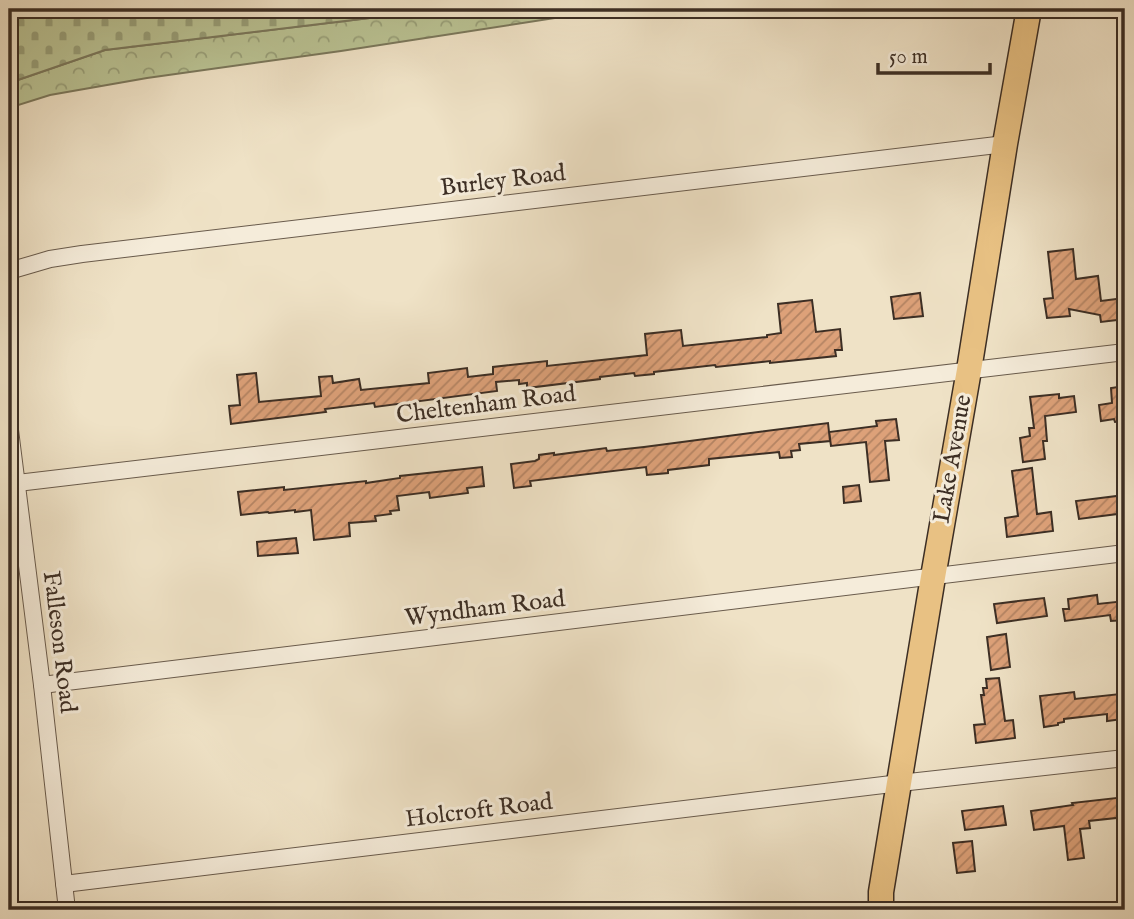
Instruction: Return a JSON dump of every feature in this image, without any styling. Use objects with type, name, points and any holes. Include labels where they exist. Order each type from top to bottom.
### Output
[{"type":"main road","name":"Lake Avenue","points":[[881,910],[881,892],[1029,9]]},
{"type":"street","name":"Burley Road","points":[[9,271],[50,259],[82,254],[1005,144]]},
{"type":"street","name":"Cheltenham Road","points":[[13,484],[1125,352]]},
{"type":"street","name":"Falleson Road","points":[[9,422],[13,484],[42,685],[68,910]]},
{"type":"street","name":"Wyndham Road","points":[[42,685],[1125,553]]},
{"type":"street","name":"Holcroft Road","points":[[64,884],[1125,758]]},
{"type":"green space","points":[[9,9],[444,9],[105,50],[9,83]]},
{"type":"green space","points":[[444,9],[613,9],[147,78],[50,95],[9,108],[9,83],[105,50]]},
{"type":"building","points":[[1073,249],[1076,279],[1098,276],[1101,301],[1125,298],[1125,319],[1101,322],[1100,315],[1069,309],[1070,316],[1047,318],[1044,299],[1053,298],[1048,252]]},
{"type":"building","points":[[920,293],[923,316],[894,319],[891,297]]},
{"type":"building","points":[[812,300],[816,332],[840,329],[842,350],[835,350],[836,356],[715,365],[635,376],[634,373],[527,388],[527,383],[519,384],[519,380],[496,382],[497,391],[375,407],[374,403],[325,409],[326,412],[231,424],[229,406],[240,405],[237,375],[256,373],[259,402],[321,396],[319,377],[332,376],[333,383],[359,379],[361,390],[429,383],[428,373],[467,368],[468,377],[493,374],[493,367],[547,361],[547,366],[647,355],[645,334],[681,330],[683,346],[767,337],[781,333],[778,304]]},
{"type":"building","points":[[1125,386],[1125,421],[1101,421],[1099,405],[1112,403],[1111,388]]},
{"type":"building","points":[[1059,394],[1059,398],[1074,396],[1076,412],[1045,416],[1045,459],[1023,462],[1020,438],[1030,436],[1029,428],[1034,428],[1030,397]]},
{"type":"building","points":[[896,419],[899,440],[885,441],[889,480],[870,482],[866,442],[831,446],[829,432],[877,426],[876,421]]},
{"type":"building","points":[[828,423],[830,441],[799,444],[800,450],[791,451],[792,457],[780,458],[779,452],[709,459],[709,465],[668,470],[668,473],[647,475],[646,467],[530,481],[531,486],[514,488],[511,464],[535,461],[539,459],[539,455],[644,447]]},
{"type":"building","points":[[482,467],[484,486],[467,488],[468,493],[430,498],[429,492],[397,496],[399,510],[375,516],[376,521],[349,523],[350,536],[314,540],[311,510],[241,515],[238,492],[366,483],[400,476]]},
{"type":"building","points":[[1032,468],[1037,514],[1051,512],[1053,531],[1007,537],[1005,518],[1018,516],[1012,471]]},
{"type":"building","points":[[859,485],[861,501],[844,503],[843,487]]},
{"type":"building","points":[[1125,495],[1125,513],[1079,519],[1076,501]]},
{"type":"building","points":[[296,538],[298,553],[258,556],[257,542]]},
{"type":"building","points":[[1097,595],[1098,604],[1125,601],[1125,620],[1111,621],[1110,615],[1065,621],[1063,609],[1069,609],[1068,599]]},
{"type":"building","points":[[1044,598],[1047,616],[997,623],[994,604]]},
{"type":"building","points":[[1006,634],[1010,667],[991,670],[987,637]]},
{"type":"building","points":[[999,678],[1005,721],[1013,720],[1015,738],[976,743],[974,725],[985,724],[981,695],[984,695],[983,688],[987,688],[986,679]]},
{"type":"building","points":[[1074,692],[1075,699],[1120,694],[1123,719],[1107,721],[1107,714],[1064,719],[1064,722],[1058,725],[1044,727],[1040,696]]},
{"type":"building","points":[[1125,797],[1125,817],[1089,821],[1090,828],[1080,829],[1084,858],[1068,860],[1064,826],[1034,830],[1031,811]]},
{"type":"building","points":[[1003,806],[1006,825],[965,830],[962,811]]},
{"type":"building","points":[[972,841],[975,871],[957,873],[953,843]]}]
